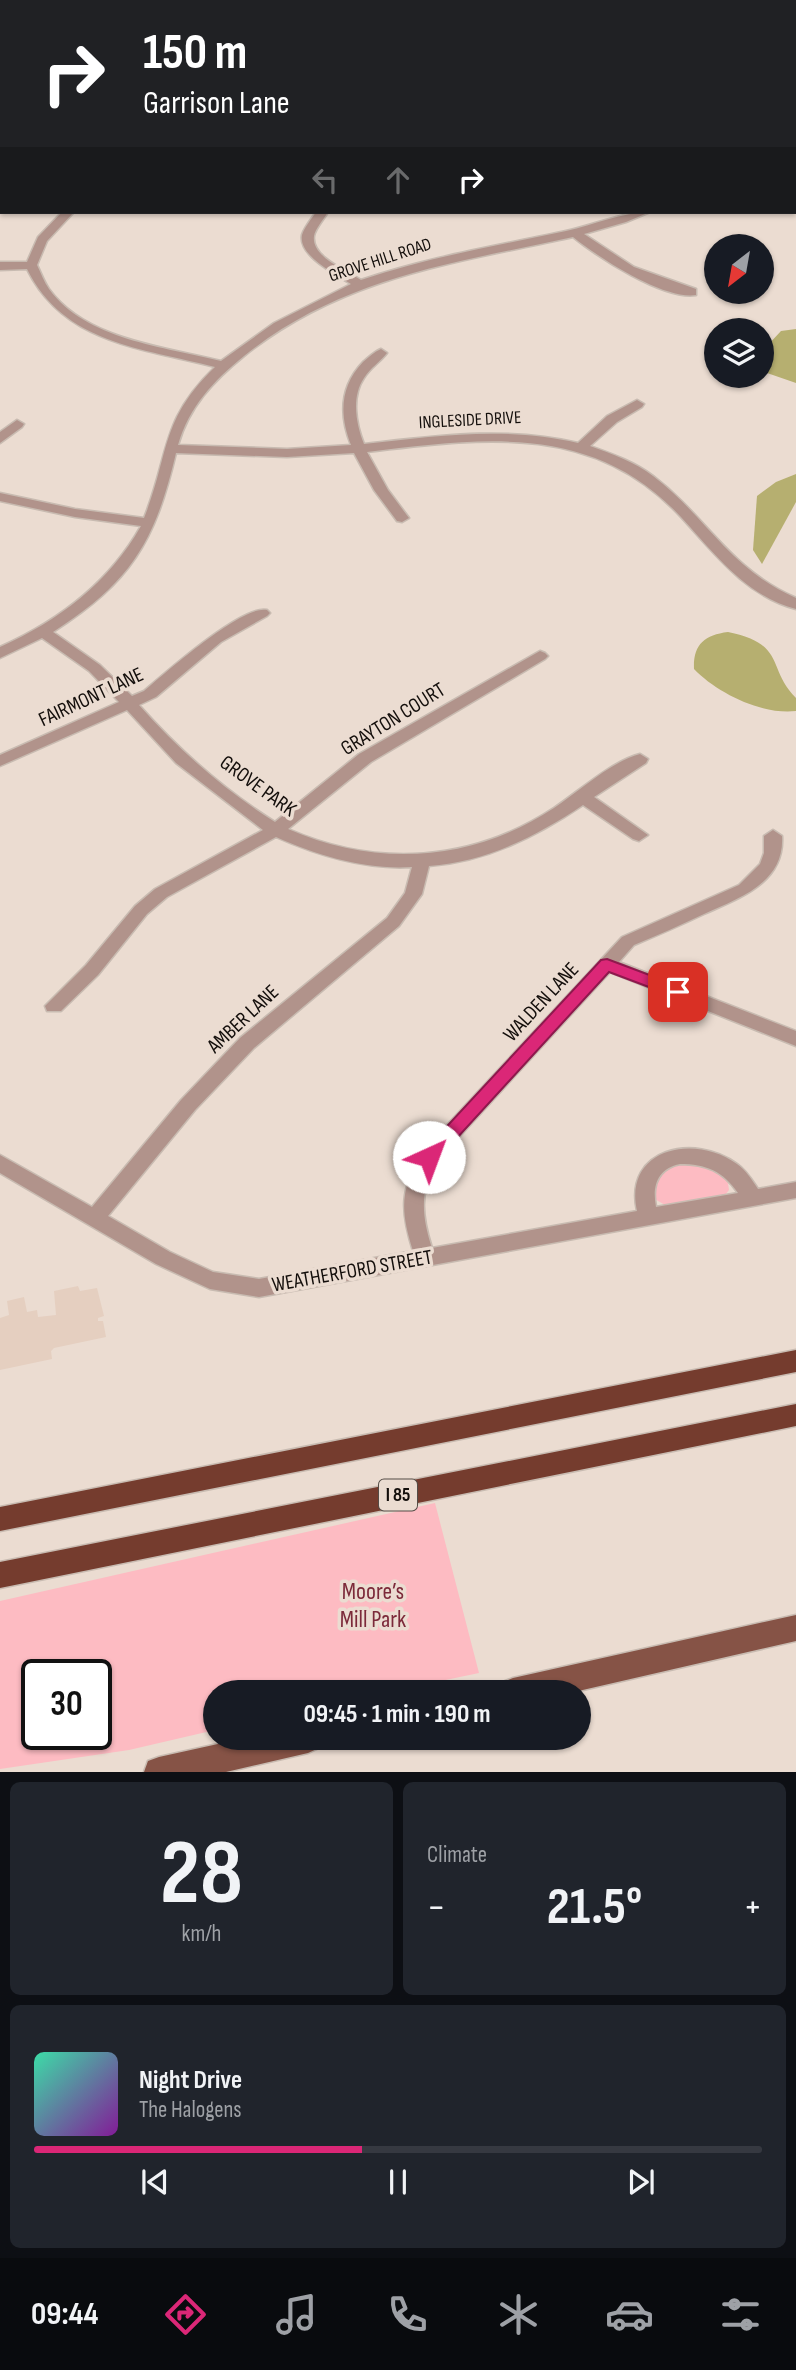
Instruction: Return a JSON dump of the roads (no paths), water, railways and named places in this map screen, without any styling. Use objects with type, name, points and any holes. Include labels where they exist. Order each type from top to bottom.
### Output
[{"type":"highway","points":[[0,1519],[796,1361]]},
{"type":"highway","name":"I 85","points":[[0,1575],[796,1415]]},
{"type":"main road","points":[[566,1680],[796,1628]]},
{"type":"main road","points":[[159,1772],[255,1750]]},
{"type":"street","points":[[66,214],[42,240],[31,265],[37,283],[52,303],[83,323],[124,340],[224,366]]},
{"type":"street","points":[[320,214],[309,235],[314,253],[359,284]]},
{"type":"street","name":"GROVE HILL ROAD","points":[[0,653],[26,642],[72,612],[113,577],[136,549],[150,523],[177,426],[187,408],[224,366],[290,317],[359,284],[456,256],[575,233],[637,214]]},
{"type":"street","points":[[575,233],[629,272],[692,292]]},
{"type":"street","points":[[0,266],[31,265]]},
{"type":"street","points":[[381,353],[362,371],[352,388],[349,415],[379,490],[401,518]]},
{"type":"street","points":[[582,446],[612,419],[637,404]]},
{"type":"street","points":[[0,419],[17,424],[0,439]]},
{"type":"street","name":"INGLESIDE DRIVE","points":[[172,449],[273,453],[360,448],[504,434],[582,446],[642,474],[663,490],[732,568],[766,592],[796,604]]},
{"type":"street","points":[[0,497],[75,513],[150,523]]},
{"type":"street","name":"FAIRMONT LANE","points":[[0,761],[130,705],[168,682],[216,639],[262,613]]},
{"type":"street","name":"GROVE HILL ROAD","points":[[0,648],[41,631]]},
{"type":"street","name":"GROVE PARK","points":[[41,631],[101,674],[181,758],[276,830],[315,849],[357,859],[422,861],[471,853],[510,840],[640,759]]},
{"type":"street","name":"GRAYTON COURT","points":[[54,1006],[92,970],[141,910],[160,892],[276,830],[365,758],[540,656]]},
{"type":"street","points":[[581,796],[639,835]]},
{"type":"street","name":"WALDEN LANE","points":[[425,1257],[411,1209],[419,1173],[429,1157],[628,941],[745,890],[761,876],[772,860],[773,836]]},
{"type":"street","name":"AMBER LANE","points":[[95,1217],[188,1105],[247,1042],[393,922],[413,894],[422,861]]},
{"type":"street","points":[[607,964],[796,1039]]},
{"type":"street","points":[[649,1216],[644,1187],[648,1176],[657,1163],[673,1157],[711,1160],[729,1168],[752,1198]]},
{"type":"street","name":"WEATHERFORD STREET","points":[[0,1163],[163,1258],[210,1280],[259,1288],[796,1189]]},
{"type":"park label","name":"Moore’s Mill Park","points":[[373,1605]]}]
